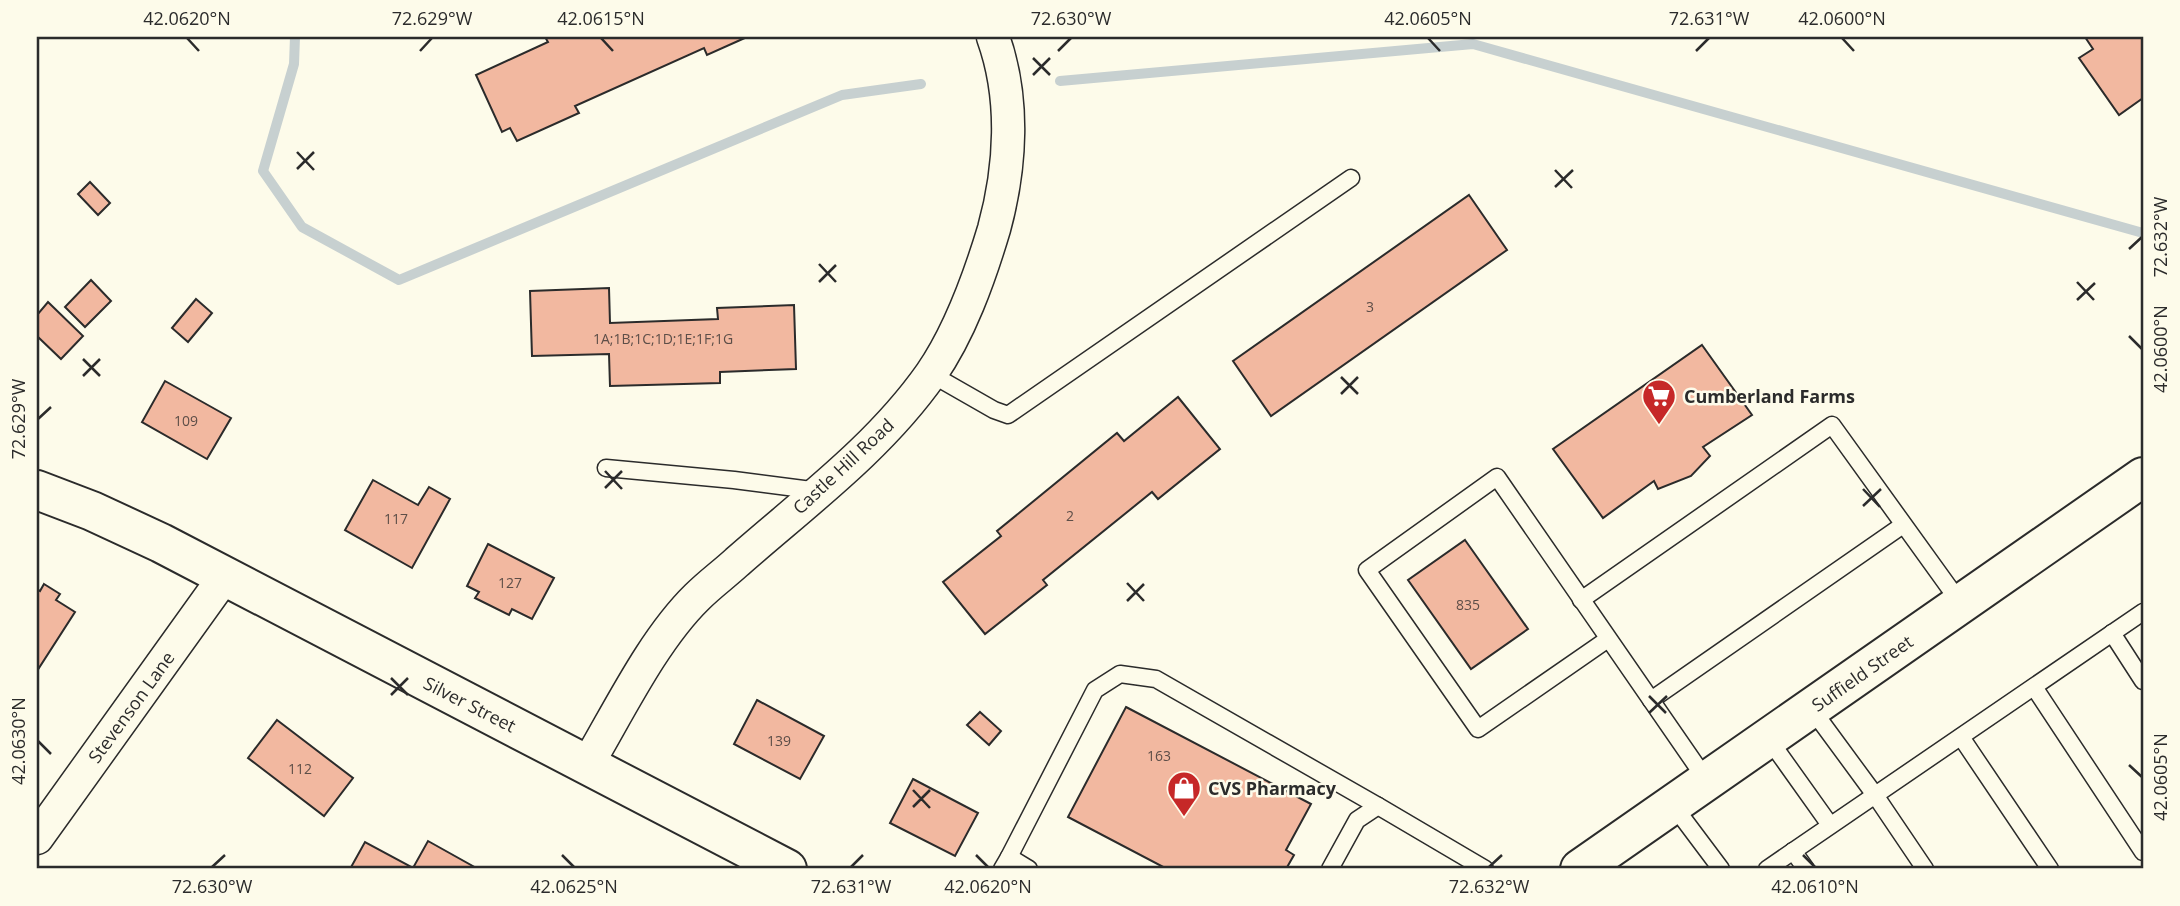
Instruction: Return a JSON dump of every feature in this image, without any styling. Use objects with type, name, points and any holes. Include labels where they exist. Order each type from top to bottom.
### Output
[{"type":"street","name":"Castle Hill Road","points":[[587,765],[658,645],[697,596],[878,438],[931,374],[973,294],[984,266],[1001,201],[1009,120],[1002,67],[993,37]]},
{"type":"street","name":"Suffield Street","points":[[1580,869],[2143,477]]},
{"type":"street","name":"Silver Street","points":[[37,490],[92,511],[161,543],[787,869]]},
{"type":"street","name":"Stevenson Lane","points":[[37,838],[225,576]]},
{"type":"lane","points":[[931,374],[994,410],[1008,415],[1351,177]]},
{"type":"lane","points":[[1581,600],[1832,425],[1961,604]]},
{"type":"lane","points":[[606,468],[819,491]]},
{"type":"lane","points":[[1608,639],[1478,729],[1367,570],[1497,477],[1707,781]]},
{"type":"lane","points":[[1651,700],[1903,525]]},
{"type":"lane","points":[[1766,869],[2143,612]]},
{"type":"lane","points":[[2112,633],[2143,681]]},
{"type":"lane","points":[[1029,869],[1005,863],[1095,690],[1121,674],[1156,678],[1485,869]]},
{"type":"lane","points":[[2034,687],[2143,852]]},
{"type":"lane","points":[[1811,708],[1875,795],[1924,869]]},
{"type":"lane","points":[[1961,737],[2050,869]]},
{"type":"lane","points":[[1768,738],[1830,825]]},
{"type":"lane","points":[[1673,805],[1721,869]]},
{"type":"lane","points":[[1330,869],[1357,820],[1378,806]]},
{"type":"lane","points":[[1793,851],[1805,869]]},
{"type":"building","points":[[545,37],[747,37],[707,55],[704,48],[575,106],[579,113],[517,141],[510,128],[502,132],[476,75],[548,42]]},
{"type":"building","points":[[2085,37],[2143,37],[2143,98],[2119,115],[2079,58],[2093,49]]},
{"type":"building","points":[[90,182],[110,203],[98,215],[78,194]]},
{"type":"building","points":[[1469,195],[1507,250],[1271,416],[1233,361]]},
{"type":"building","points":[[91,280],[111,301],[85,327],[65,307]]},
{"type":"building","points":[[609,288],[610,323],[718,319],[717,308],[794,305],[796,369],[720,372],[720,383],[610,386],[609,354],[532,356],[530,291]]},
{"type":"building","points":[[196,299],[212,313],[188,342],[172,328]]},
{"type":"building","points":[[48,302],[83,336],[61,359],[37,336],[37,315]]},
{"type":"building","points":[[1702,345],[1752,415],[1703,447],[1710,456],[1691,476],[1658,489],[1654,481],[1603,518],[1553,449]]},
{"type":"building","points":[[165,381],[231,418],[207,459],[142,422]]},
{"type":"building","points":[[1178,397],[1220,449],[1158,499],[1152,492],[1043,580],[1047,585],[985,634],[943,582],[1001,536],[997,531],[1117,433],[1124,441]]},
{"type":"building","points":[[373,480],[418,505],[429,487],[450,499],[412,568],[345,530]]},
{"type":"building","points":[[1465,540],[1528,629],[1471,669],[1408,580]]},
{"type":"building","points":[[488,544],[554,578],[532,619],[512,609],[509,615],[475,598],[479,592],[467,586]]},
{"type":"building","points":[[44,584],[60,594],[56,600],[75,612],[37,671],[37,589],[40,591]]},
{"type":"building","points":[[757,700],[824,736],[800,779],[734,744]]},
{"type":"building","points":[[1126,707],[1311,804],[1286,850],[1294,855],[1286,869],[1167,869],[1068,817]]},
{"type":"building","points":[[980,712],[1001,731],[989,745],[967,725]]},
{"type":"building","points":[[277,720],[353,778],[324,816],[248,758]]},
{"type":"building","points":[[913,779],[978,813],[955,856],[890,823]]},
{"type":"building","points":[[428,841],[478,869],[350,869],[365,842],[413,868]]},
{"type":"waterway","points":[[295,37],[294,64],[263,171],[302,227],[399,280],[842,95],[921,84]]},
{"type":"waterway","points":[[1060,81],[1473,44],[2143,233]]},
{"type":"place","name":"Cumberland Farms","points":[[1659,426]]},
{"type":"place","name":"CVS Pharmacy","points":[[1184,818]]}]
